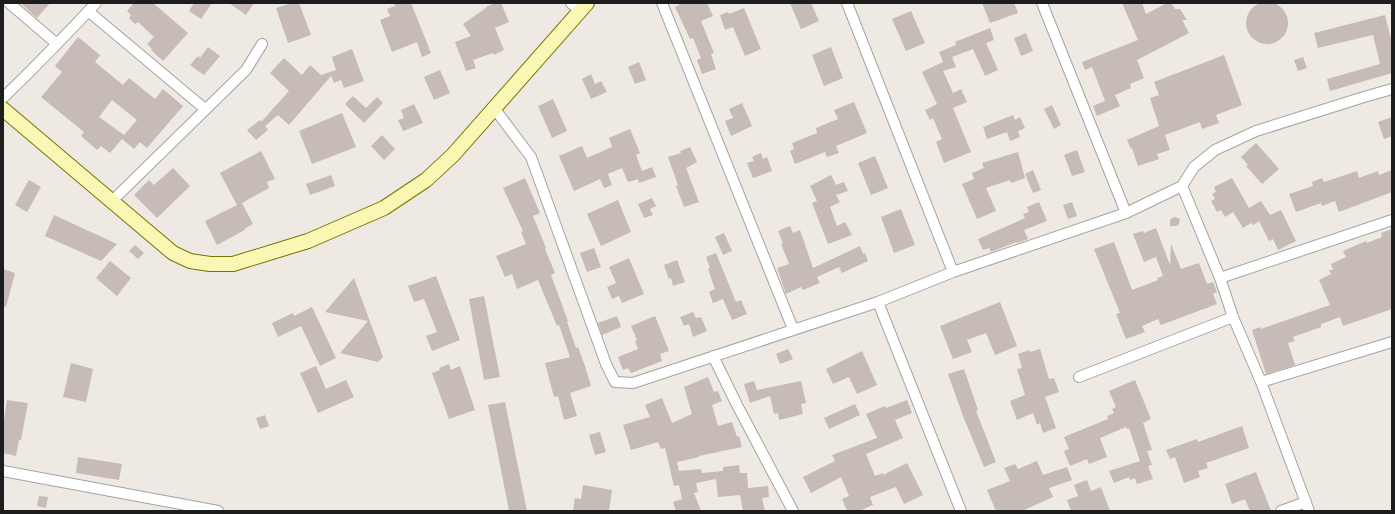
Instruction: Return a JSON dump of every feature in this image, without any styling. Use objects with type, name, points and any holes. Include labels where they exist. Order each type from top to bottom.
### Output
[{"type":"street","points":[[9,3],[57,44]]},
{"type":"street","points":[[3,98],[48,54],[96,3]]},
{"type":"street","points":[[662,3],[793,330]]},
{"type":"street","points":[[847,3],[953,272]]},
{"type":"street","points":[[1042,3],[1126,213]]},
{"type":"street","points":[[3,109],[173,252],[190,261],[210,264],[233,264],[308,241],[384,208],[426,180],[453,155],[580,6]]},
{"type":"street","points":[[88,11],[205,109]]},
{"type":"street","points":[[112,200],[246,70],[262,44]]},
{"type":"street","points":[[494,108],[531,157],[606,364],[615,382],[633,383],[878,302],[953,272],[1126,213],[1182,186],[1194,167],[1215,150],[1256,130],[1392,89]]},
{"type":"street","points":[[1182,186],[1220,278],[1233,317],[1261,382],[1307,506],[1281,511]]},
{"type":"street","points":[[1220,278],[1392,220]]},
{"type":"street","points":[[878,302],[961,511]]},
{"type":"street","points":[[1079,377],[1233,317]]},
{"type":"street","points":[[1261,382],[1392,342]]},
{"type":"street","points":[[713,356],[793,511]]},
{"type":"street","points":[[3,471],[218,511]]},
{"type":"building","points":[[1267,2],[1282,8],[1288,23],[1282,38],[1267,44],[1252,38],[1246,23],[1252,8]]},
{"type":"building","points":[[20,3],[50,3],[37,18]]},
{"type":"building","points":[[134,3],[153,3],[188,33],[163,61],[147,44],[154,37],[138,22],[135,24],[129,18],[131,15],[127,11]]},
{"type":"building","points":[[194,3],[212,3],[201,19],[189,11]]},
{"type":"building","points":[[229,3],[254,3],[246,15]]},
{"type":"building","points":[[292,3],[299,3],[311,35],[288,43],[276,8]]},
{"type":"building","points":[[394,3],[411,3],[431,53],[422,57],[417,42],[392,52],[380,20],[390,16],[387,9],[395,6]]},
{"type":"building","points":[[495,3],[501,3],[509,22],[495,28],[504,50],[494,55],[493,53],[473,60],[476,68],[466,71],[455,42],[471,36],[463,24],[486,7]]},
{"type":"building","points":[[682,3],[707,3],[713,16],[701,21],[714,53],[711,54],[716,69],[702,74],[697,60],[701,58],[693,38],[690,39],[675,7]]},
{"type":"building","points":[[790,3],[811,3],[819,21],[801,29]]},
{"type":"building","points":[[982,3],[1014,3],[1018,13],[990,23]]},
{"type":"building","points":[[1122,3],[1142,3],[1146,14],[1167,3],[1171,3],[1175,9],[1180,9],[1187,20],[1182,20],[1189,33],[1137,60],[1144,78],[1130,84],[1131,88],[1115,95],[1120,106],[1097,116],[1093,106],[1105,101],[1092,67],[1085,70],[1082,62],[1138,40]]},
{"type":"building","points":[[744,8],[761,49],[745,56],[733,27],[725,30],[720,15],[728,12],[729,14]]},
{"type":"building","points":[[911,11],[925,43],[906,51],[892,19]]},
{"type":"building","points":[[1385,15],[1392,43],[1392,73],[1330,91],[1327,79],[1380,64],[1373,35],[1318,48],[1314,33]]},
{"type":"building","points":[[990,28],[994,40],[986,43],[998,70],[985,76],[973,49],[952,57],[956,67],[943,71],[953,93],[961,89],[967,102],[953,108],[971,152],[944,163],[936,142],[942,139],[933,118],[930,120],[925,110],[937,104],[922,72],[943,62],[939,52],[956,45],[955,42]]},
{"type":"building","points":[[1026,33],[1033,51],[1021,56],[1014,38]]},
{"type":"building","points":[[78,37],[100,55],[95,62],[123,85],[129,78],[155,99],[163,89],[183,106],[147,148],[140,142],[134,149],[122,139],[110,153],[101,146],[97,150],[81,136],[84,132],[41,97],[62,72],[55,66]],"holes":[[[112,100],[137,120],[124,135],[99,117]]]},
{"type":"building","points":[[208,47],[220,56],[204,75],[190,65],[198,56],[200,58]]},
{"type":"building","points":[[831,47],[843,78],[824,86],[812,55]]},
{"type":"building","points":[[352,49],[364,81],[344,88],[341,80],[334,83],[331,76],[289,125],[278,115],[265,126],[268,130],[256,140],[247,130],[260,120],[261,122],[289,91],[270,73],[284,58],[302,75],[310,65],[321,75],[336,70],[332,57]]},
{"type":"building","points":[[1224,55],[1242,105],[1216,115],[1219,123],[1202,129],[1200,122],[1165,135],[1170,150],[1157,154],[1159,159],[1138,166],[1132,148],[1131,149],[1127,140],[1159,126],[1150,98],[1159,95],[1154,82]]},
{"type":"building","points":[[1303,57],[1307,68],[1298,71],[1294,60]]},
{"type":"building","points":[[639,62],[646,80],[635,84],[628,67]]},
{"type":"building","points":[[440,70],[450,93],[434,100],[424,77]]},
{"type":"building","points":[[591,74],[595,84],[601,81],[607,92],[591,99],[582,79]]},
{"type":"building","points":[[353,96],[366,108],[377,97],[383,103],[364,123],[345,104]]},
{"type":"building","points":[[553,99],[567,131],[552,138],[538,106]]},
{"type":"building","points":[[854,102],[867,133],[836,146],[839,153],[827,157],[825,152],[795,164],[790,151],[794,149],[792,143],[817,133],[816,128],[838,119],[834,110]]},
{"type":"building","points":[[742,103],[752,126],[731,136],[725,121],[733,118],[729,109]]},
{"type":"building","points":[[414,104],[423,123],[403,131],[398,120],[404,118],[401,110]]},
{"type":"building","points":[[1052,105],[1061,125],[1054,129],[1044,109]]},
{"type":"building","points":[[342,113],[356,147],[312,164],[299,131]]},
{"type":"building","points":[[1013,115],[1015,120],[1020,117],[1025,128],[1018,131],[1020,137],[1010,141],[1007,132],[987,139],[983,127]]},
{"type":"building","points":[[1392,117],[1392,136],[1384,139],[1378,122]]},
{"type":"building","points":[[630,129],[640,153],[636,155],[642,171],[652,167],[656,177],[639,183],[638,179],[628,182],[622,168],[608,174],[612,185],[604,188],[600,179],[574,191],[559,156],[582,146],[587,158],[612,147],[609,138]]},
{"type":"building","points":[[382,135],[395,149],[384,160],[371,146]]},
{"type":"building","points":[[1256,143],[1279,169],[1262,184],[1246,166],[1248,165],[1241,157]]},
{"type":"building","points":[[690,147],[697,162],[686,168],[699,202],[684,207],[676,186],[678,185],[668,157],[681,153],[680,151]]},
{"type":"building","points":[[1077,150],[1085,172],[1072,176],[1064,155]]},
{"type":"building","points":[[261,151],[275,179],[267,182],[269,188],[242,203],[253,224],[217,245],[205,221],[237,205],[220,173]]},
{"type":"building","points":[[1018,152],[1025,178],[1011,183],[1010,180],[986,188],[996,211],[977,219],[962,184],[974,179],[972,173],[984,168],[982,163]]},
{"type":"building","points":[[761,153],[763,159],[767,157],[772,171],[753,178],[747,163],[754,161],[752,157]]},
{"type":"building","points":[[875,156],[888,188],[871,195],[858,163]]},
{"type":"building","points":[[173,168],[190,186],[157,218],[134,195],[149,180],[154,185]]},
{"type":"building","points":[[1033,170],[1041,190],[1033,193],[1025,174]]},
{"type":"building","points":[[1392,170],[1392,192],[1339,212],[1335,201],[1322,206],[1321,203],[1296,212],[1289,194],[1313,186],[1312,182],[1322,178],[1324,182],[1357,171],[1359,178],[1378,171],[1379,175]]},
{"type":"building","points":[[331,175],[335,186],[310,195],[306,184]]},
{"type":"building","points":[[831,175],[836,185],[844,182],[848,191],[836,195],[840,202],[830,207],[837,226],[845,222],[852,235],[828,244],[812,203],[817,201],[810,186]]},
{"type":"building","points":[[525,178],[540,213],[533,216],[555,273],[551,275],[576,348],[578,347],[591,386],[570,393],[577,416],[564,420],[558,396],[554,397],[545,363],[570,357],[559,325],[557,326],[538,280],[517,289],[512,274],[505,277],[496,256],[526,244],[521,232],[523,231],[503,188]]},
{"type":"building","points":[[1232,178],[1249,208],[1261,201],[1270,215],[1281,210],[1296,241],[1278,250],[1273,239],[1269,241],[1259,221],[1254,225],[1251,223],[1243,228],[1233,212],[1225,217],[1221,210],[1217,212],[1211,201],[1215,199],[1212,194],[1216,192],[1214,187]]},
{"type":"building","points":[[29,180],[41,187],[27,212],[15,205]]},
{"type":"building","points":[[652,198],[656,206],[650,209],[653,215],[644,218],[638,204]]},
{"type":"building","points":[[618,200],[631,232],[601,246],[587,214]]},
{"type":"building","points":[[1039,202],[1047,221],[1024,230],[1028,239],[991,252],[989,248],[983,250],[978,239],[1025,218],[1023,214],[1029,212],[1027,207]]},
{"type":"building","points":[[1072,202],[1077,216],[1068,219],[1063,205]]},
{"type":"building","points":[[901,209],[915,245],[894,253],[881,217]]},
{"type":"building","points":[[54,215],[117,244],[101,261],[45,236]]},
{"type":"building","points":[[1175,217],[1180,219],[1179,224],[1177,226],[1170,226],[1170,220]]},
{"type":"building","points":[[790,226],[793,233],[800,230],[813,268],[860,246],[868,261],[842,273],[839,267],[817,277],[820,283],[803,290],[801,287],[786,294],[777,268],[789,264],[781,244],[783,243],[778,231]]},
{"type":"building","points":[[1156,228],[1170,265],[1171,244],[1181,269],[1199,263],[1207,284],[1213,282],[1217,292],[1213,294],[1217,304],[1161,325],[1158,319],[1142,326],[1145,332],[1126,339],[1116,314],[1120,313],[1094,249],[1114,242],[1132,290],[1158,280],[1157,278],[1163,276],[1156,257],[1144,262],[1133,234],[1143,231],[1144,233]]},
{"type":"building","points":[[1392,229],[1392,309],[1343,326],[1340,317],[1321,324],[1321,327],[1293,337],[1295,341],[1288,343],[1295,365],[1266,374],[1252,330],[1260,327],[1261,329],[1330,305],[1319,280],[1331,274],[1329,270],[1333,270],[1331,264],[1346,257],[1343,251],[1366,241],[1367,243],[1382,237],[1381,233]]},
{"type":"building","points":[[724,233],[732,251],[723,255],[715,237]]},
{"type":"building","points":[[135,245],[144,253],[138,259],[129,251]]},
{"type":"building","points":[[594,248],[601,267],[587,272],[580,253]]},
{"type":"building","points":[[716,253],[736,302],[741,300],[747,314],[732,320],[723,299],[713,303],[709,292],[715,289],[708,269],[710,268],[706,257]]},
{"type":"building","points":[[629,258],[644,294],[622,303],[619,296],[612,299],[607,287],[616,283],[609,267]]},
{"type":"building","points":[[677,260],[685,282],[673,286],[671,278],[669,279],[664,265]]},
{"type":"building","points":[[110,261],[131,278],[117,296],[96,278]]},
{"type":"building","points":[[3,269],[15,273],[6,307],[3,306]]},
{"type":"building","points":[[436,276],[460,340],[432,351],[426,336],[437,332],[424,299],[414,302],[408,286]]},
{"type":"building","points":[[354,278],[383,357],[378,362],[340,353],[368,321],[325,312]]},
{"type":"building","points":[[484,296],[500,377],[484,380],[469,299]]},
{"type":"building","points":[[1000,302],[1017,346],[995,355],[986,333],[967,340],[972,352],[953,359],[940,326]]},
{"type":"building","points":[[312,307],[336,358],[320,366],[301,326],[278,337],[272,323],[293,313],[294,316]]},
{"type":"building","points":[[693,312],[696,318],[701,317],[707,331],[693,337],[689,324],[684,326],[680,317]]},
{"type":"building","points":[[617,316],[621,327],[602,335],[598,323]]},
{"type":"building","points":[[655,316],[669,351],[660,354],[662,361],[631,373],[628,368],[623,370],[618,357],[638,349],[635,341],[637,340],[631,326]]},
{"type":"building","points":[[788,349],[793,359],[780,364],[776,354]]},
{"type":"building","points":[[1040,349],[1049,379],[1054,378],[1059,392],[1045,397],[1056,428],[1043,433],[1040,423],[1037,425],[1033,413],[1017,420],[1010,401],[1025,395],[1017,369],[1022,368],[1018,354],[1029,350],[1030,352]]},
{"type":"building","points":[[862,351],[877,385],[857,394],[849,377],[833,384],[826,369]]},
{"type":"building","points":[[71,363],[93,369],[86,402],[63,397]]},
{"type":"building","points":[[449,364],[451,370],[460,366],[475,410],[449,419],[432,373]]},
{"type":"building","points":[[316,366],[326,389],[346,380],[354,397],[318,413],[300,373]]},
{"type":"building","points":[[964,369],[978,410],[976,411],[996,462],[984,467],[948,374]]},
{"type":"building","points":[[708,377],[714,392],[718,391],[722,401],[712,405],[718,426],[732,422],[737,437],[739,436],[742,447],[677,462],[679,471],[701,469],[702,473],[723,471],[723,467],[739,465],[740,473],[747,473],[748,488],[768,486],[769,497],[762,498],[765,511],[743,511],[740,495],[718,497],[716,479],[696,483],[698,492],[694,493],[701,511],[676,511],[673,502],[682,499],[679,485],[674,486],[665,448],[661,449],[658,442],[631,450],[623,425],[650,417],[645,405],[662,398],[672,423],[692,414],[684,387]]},
{"type":"building","points":[[1135,380],[1151,419],[1143,423],[1152,450],[1147,451],[1152,465],[1148,466],[1153,479],[1137,484],[1135,478],[1130,480],[1129,477],[1114,483],[1109,471],[1140,461],[1129,428],[1127,429],[1126,427],[1100,438],[1107,457],[1089,464],[1087,459],[1070,466],[1064,451],[1069,449],[1064,437],[1108,419],[1107,416],[1114,413],[1112,409],[1116,407],[1109,391]]},
{"type":"building","points":[[754,381],[757,390],[801,381],[806,403],[801,404],[803,414],[779,420],[778,413],[774,414],[770,396],[750,403],[744,384]]},
{"type":"building","points":[[7,400],[28,403],[21,440],[19,440],[16,456],[3,453],[3,426]]},
{"type":"building","points":[[907,400],[912,413],[895,420],[903,438],[866,454],[875,476],[883,473],[883,475],[907,463],[923,495],[904,504],[896,487],[870,497],[873,505],[859,511],[847,511],[842,499],[849,496],[841,477],[811,493],[803,477],[835,461],[832,455],[877,438],[866,414],[885,406],[886,408]]},
{"type":"building","points":[[505,402],[527,511],[509,511],[488,405]]},
{"type":"building","points":[[855,404],[860,415],[829,429],[824,418]]},
{"type":"building","points":[[265,415],[269,426],[260,429],[256,418]]},
{"type":"building","points":[[1242,426],[1249,448],[1206,463],[1208,468],[1198,471],[1200,477],[1184,483],[1175,457],[1170,459],[1166,450],[1197,439],[1198,442]]},
{"type":"building","points":[[600,432],[606,452],[595,455],[589,435]]},
{"type":"building","points":[[78,457],[122,464],[119,480],[76,473]]},
{"type":"building","points":[[1037,461],[1043,475],[1067,467],[1072,480],[1049,488],[1053,497],[1022,511],[996,511],[987,490],[1010,481],[1004,468],[1015,464],[1018,469]]},
{"type":"building","points":[[1256,472],[1271,511],[1250,511],[1245,499],[1232,504],[1225,484]]},
{"type":"building","points":[[1087,480],[1091,491],[1101,487],[1110,511],[1071,511],[1067,500],[1078,496],[1074,485]]},
{"type":"building","points":[[583,485],[612,490],[609,511],[573,511],[575,498],[581,499]]},
{"type":"building","points":[[39,496],[48,497],[46,508],[37,506]]}]
